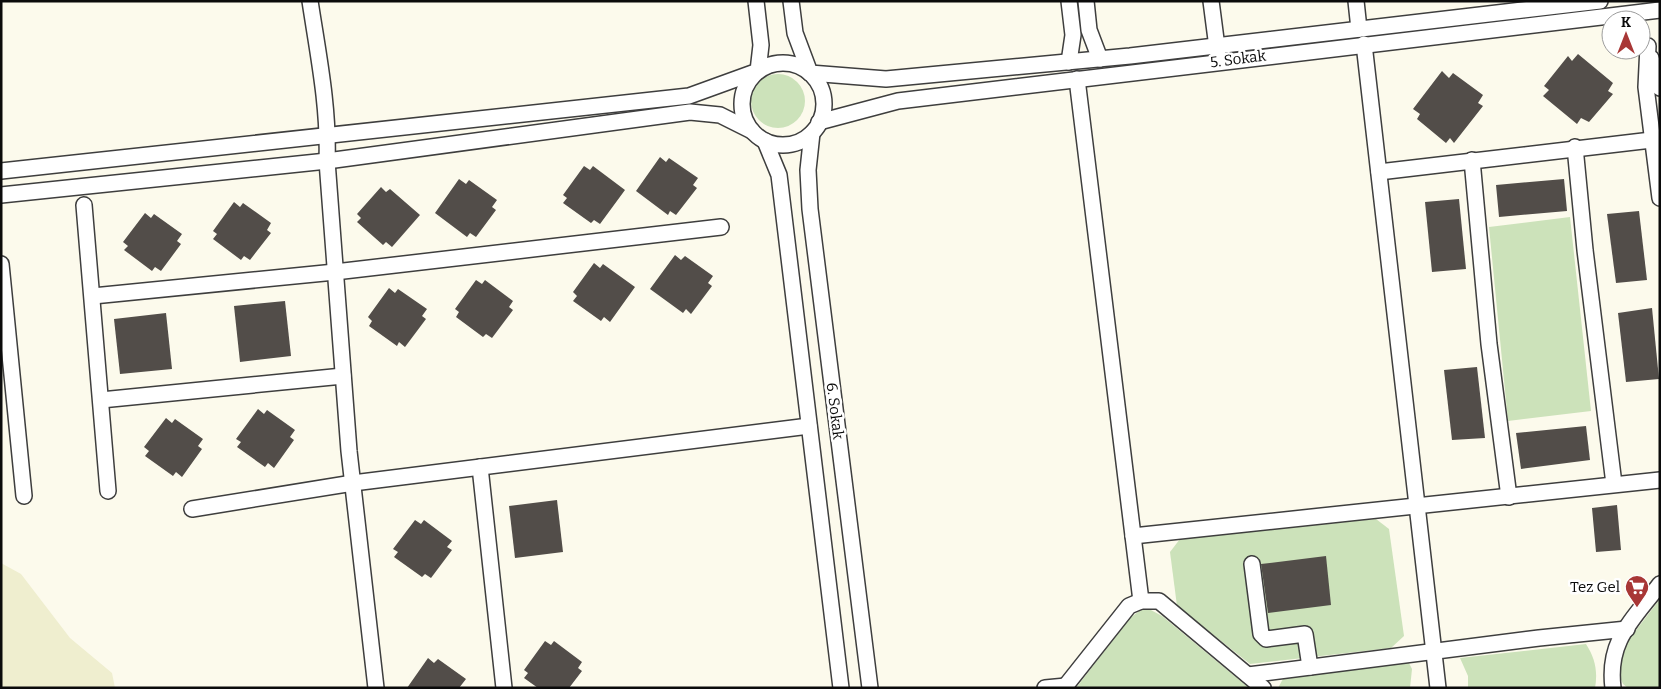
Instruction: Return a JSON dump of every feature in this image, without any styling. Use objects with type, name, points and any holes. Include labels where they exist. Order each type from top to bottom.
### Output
[{"type":"street","points":[[310,1],[324,89],[335,272],[353,483],[376,688]]},
{"type":"street","points":[[752,131],[745,120],[742,100],[749,80],[758,71],[761,45],[756,1]]},
{"type":"street","points":[[1,195],[327,161],[690,112],[720,115],[752,131],[765,141],[788,144],[801,141],[816,128],[823,110],[823,96],[818,84],[810,73],[795,33],[791,1]]},
{"type":"street","points":[[1069,1],[1073,35],[1069,62]]},
{"type":"street","points":[[1086,1],[1089,30],[1100,59]]},
{"type":"street","points":[[1211,1],[1219,62]]},
{"type":"street","points":[[1356,1],[1359,28]]},
{"type":"street","name":"5. Sokak","points":[[810,73],[886,79],[1100,59],[1600,1]]},
{"type":"street","name":"5. Sokak","points":[[816,128],[898,101],[1660,10]]},
{"type":"street","points":[[1364,44],[1438,688]]},
{"type":"street","points":[[1660,88],[1648,46],[1646,87],[1656,139],[1660,198]]},
{"type":"street","points":[[1,171],[689,96],[758,71],[771,64],[784,63],[798,66],[810,73]]},
{"type":"street","points":[[1077,79],[1141,601]]},
{"type":"street","name":"6. Sokak","points":[[816,128],[808,170],[810,209],[870,688]]},
{"type":"street","points":[[1379,172],[1576,147],[1656,139]]},
{"type":"street","name":"6. Sokak","points":[[765,141],[779,175],[841,688]]},
{"type":"street","points":[[1576,147],[1585,250],[1614,484]]},
{"type":"street","points":[[1472,160],[1488,344],[1509,497]]},
{"type":"street","points":[[74,162],[78,188]]},
{"type":"street","points":[[84,205],[108,491]]},
{"type":"street","points":[[93,296],[335,272],[721,227]]},
{"type":"street","points":[[1,264],[24,496]]},
{"type":"street","points":[[101,400],[344,376]]},
{"type":"street","points":[[192,510],[353,483],[809,426]]},
{"type":"street","points":[[480,467],[504,688]]},
{"type":"street","points":[[1133,536],[1418,508],[1660,480]]},
{"type":"street","points":[[1252,564],[1262,634],[1266,639],[1305,634],[1310,667]]},
{"type":"street","points":[[1613,688],[1611,668],[1616,642],[1660,584]]},
{"type":"street","points":[[1045,688],[1065,687],[1129,606],[1141,601],[1159,601],[1263,688]]},
{"type":"street","points":[[1248,675],[1626,629]]},
{"type":"green space","points":[[778,74],[788,76],[797,82],[803,91],[805,101],[803,111],[797,120],[788,126],[778,128],[768,126],[759,120],[753,111],[751,101],[753,91],[759,82],[768,76]]},
{"type":"green space","points":[[1570,217],[1591,411],[1508,421],[1489,227]]},
{"type":"green space","points":[[1376,519],[1389,529],[1404,636],[1391,648],[1250,664],[1177,606],[1170,552],[1180,539]]},
{"type":"green space","points":[[1,563],[21,574],[70,638],[112,673],[115,688],[1,688]]},
{"type":"green space","points":[[1660,599],[1660,688],[1628,688],[1623,684],[1618,673],[1620,651]]},
{"type":"green space","points":[[1142,609],[1149,609],[1162,616],[1249,688],[1076,688],[1130,618]]},
{"type":"green space","points":[[1586,644],[1592,654],[1595,665],[1595,688],[1468,688],[1468,676],[1460,658]]},
{"type":"green space","points":[[1409,663],[1412,669],[1410,688],[1278,688],[1284,677]]},
{"type":"building","points":[[1578,54],[1613,83],[1608,91],[1613,94],[1589,122],[1581,118],[1577,124],[1543,96],[1549,90],[1544,86],[1568,56],[1572,61]]},
{"type":"building","points":[[1442,71],[1449,78],[1453,73],[1483,95],[1478,103],[1483,106],[1454,143],[1450,138],[1446,143],[1417,119],[1420,114],[1413,109]]},
{"type":"building","points":[[660,157],[666,162],[669,158],[698,178],[693,185],[697,188],[676,215],[670,211],[668,215],[636,191]]},
{"type":"building","points":[[584,166],[590,170],[593,166],[625,190],[600,224],[594,220],[591,223],[563,203],[567,198],[563,195]]},
{"type":"building","points":[[459,179],[466,184],[469,180],[497,200],[492,207],[496,210],[476,237],[470,233],[467,237],[435,213]]},
{"type":"building","points":[[1564,179],[1567,211],[1499,217],[1496,185]]},
{"type":"building","points":[[381,187],[386,192],[390,189],[420,215],[392,247],[386,242],[383,245],[357,222],[361,218],[357,214]]},
{"type":"building","points":[[1459,199],[1466,269],[1432,272],[1425,202]]},
{"type":"building","points":[[234,202],[240,207],[243,203],[271,223],[267,230],[271,233],[250,260],[244,256],[241,260],[213,239],[217,234],[213,231]]},
{"type":"building","points":[[1639,211],[1647,280],[1616,283],[1607,214]]},
{"type":"building","points":[[145,213],[151,218],[154,214],[182,234],[177,241],[181,244],[161,271],[155,267],[152,271],[124,250],[128,246],[123,242]]},
{"type":"building","points":[[675,255],[681,260],[685,256],[713,276],[708,283],[712,286],[691,314],[686,309],[683,313],[650,289]]},
{"type":"building","points":[[594,263],[600,268],[603,264],[635,287],[610,322],[604,317],[601,321],[573,301],[577,296],[573,292]]},
{"type":"building","points":[[476,280],[482,284],[485,280],[513,301],[509,307],[513,310],[492,338],[486,334],[483,337],[456,317],[459,312],[455,309]]},
{"type":"building","points":[[389,288],[395,293],[398,289],[427,309],[422,316],[426,319],[405,347],[399,342],[397,346],[369,326],[372,321],[368,317]]},
{"type":"building","points":[[285,301],[291,356],[240,362],[234,306]]},
{"type":"building","points":[[1652,308],[1659,379],[1626,382],[1618,313]]},
{"type":"building","points":[[166,313],[172,369],[120,374],[114,319]]},
{"type":"building","points":[[1477,367],[1485,438],[1452,440],[1444,370]]},
{"type":"building","points":[[258,409],[264,414],[267,410],[295,430],[290,437],[294,440],[274,468],[268,463],[265,467],[237,447],[241,442],[236,439]]},
{"type":"building","points":[[166,418],[172,423],[175,419],[203,439],[198,446],[202,449],[182,477],[176,472],[173,476],[145,456],[149,451],[144,447]]},
{"type":"building","points":[[1586,426],[1590,460],[1521,469],[1516,433]]},
{"type":"building","points":[[557,500],[563,552],[515,558],[509,506]]},
{"type":"building","points":[[1617,505],[1621,550],[1596,552],[1592,508]]},
{"type":"building","points":[[415,520],[421,524],[424,520],[452,541],[447,547],[452,550],[431,578],[425,574],[422,577],[394,557],[398,552],[393,549]]},
{"type":"building","points":[[1326,556],[1331,605],[1268,613],[1261,564]]},
{"type":"building","points":[[545,641],[551,645],[554,641],[582,662],[578,668],[582,671],[569,688],[538,688],[524,678],[528,673],[524,670]]},
{"type":"building","points":[[428,658],[434,663],[438,659],[466,679],[459,688],[407,688]]},
{"type":"place","name":"Tez Gel","points":[[1637,608]]}]
